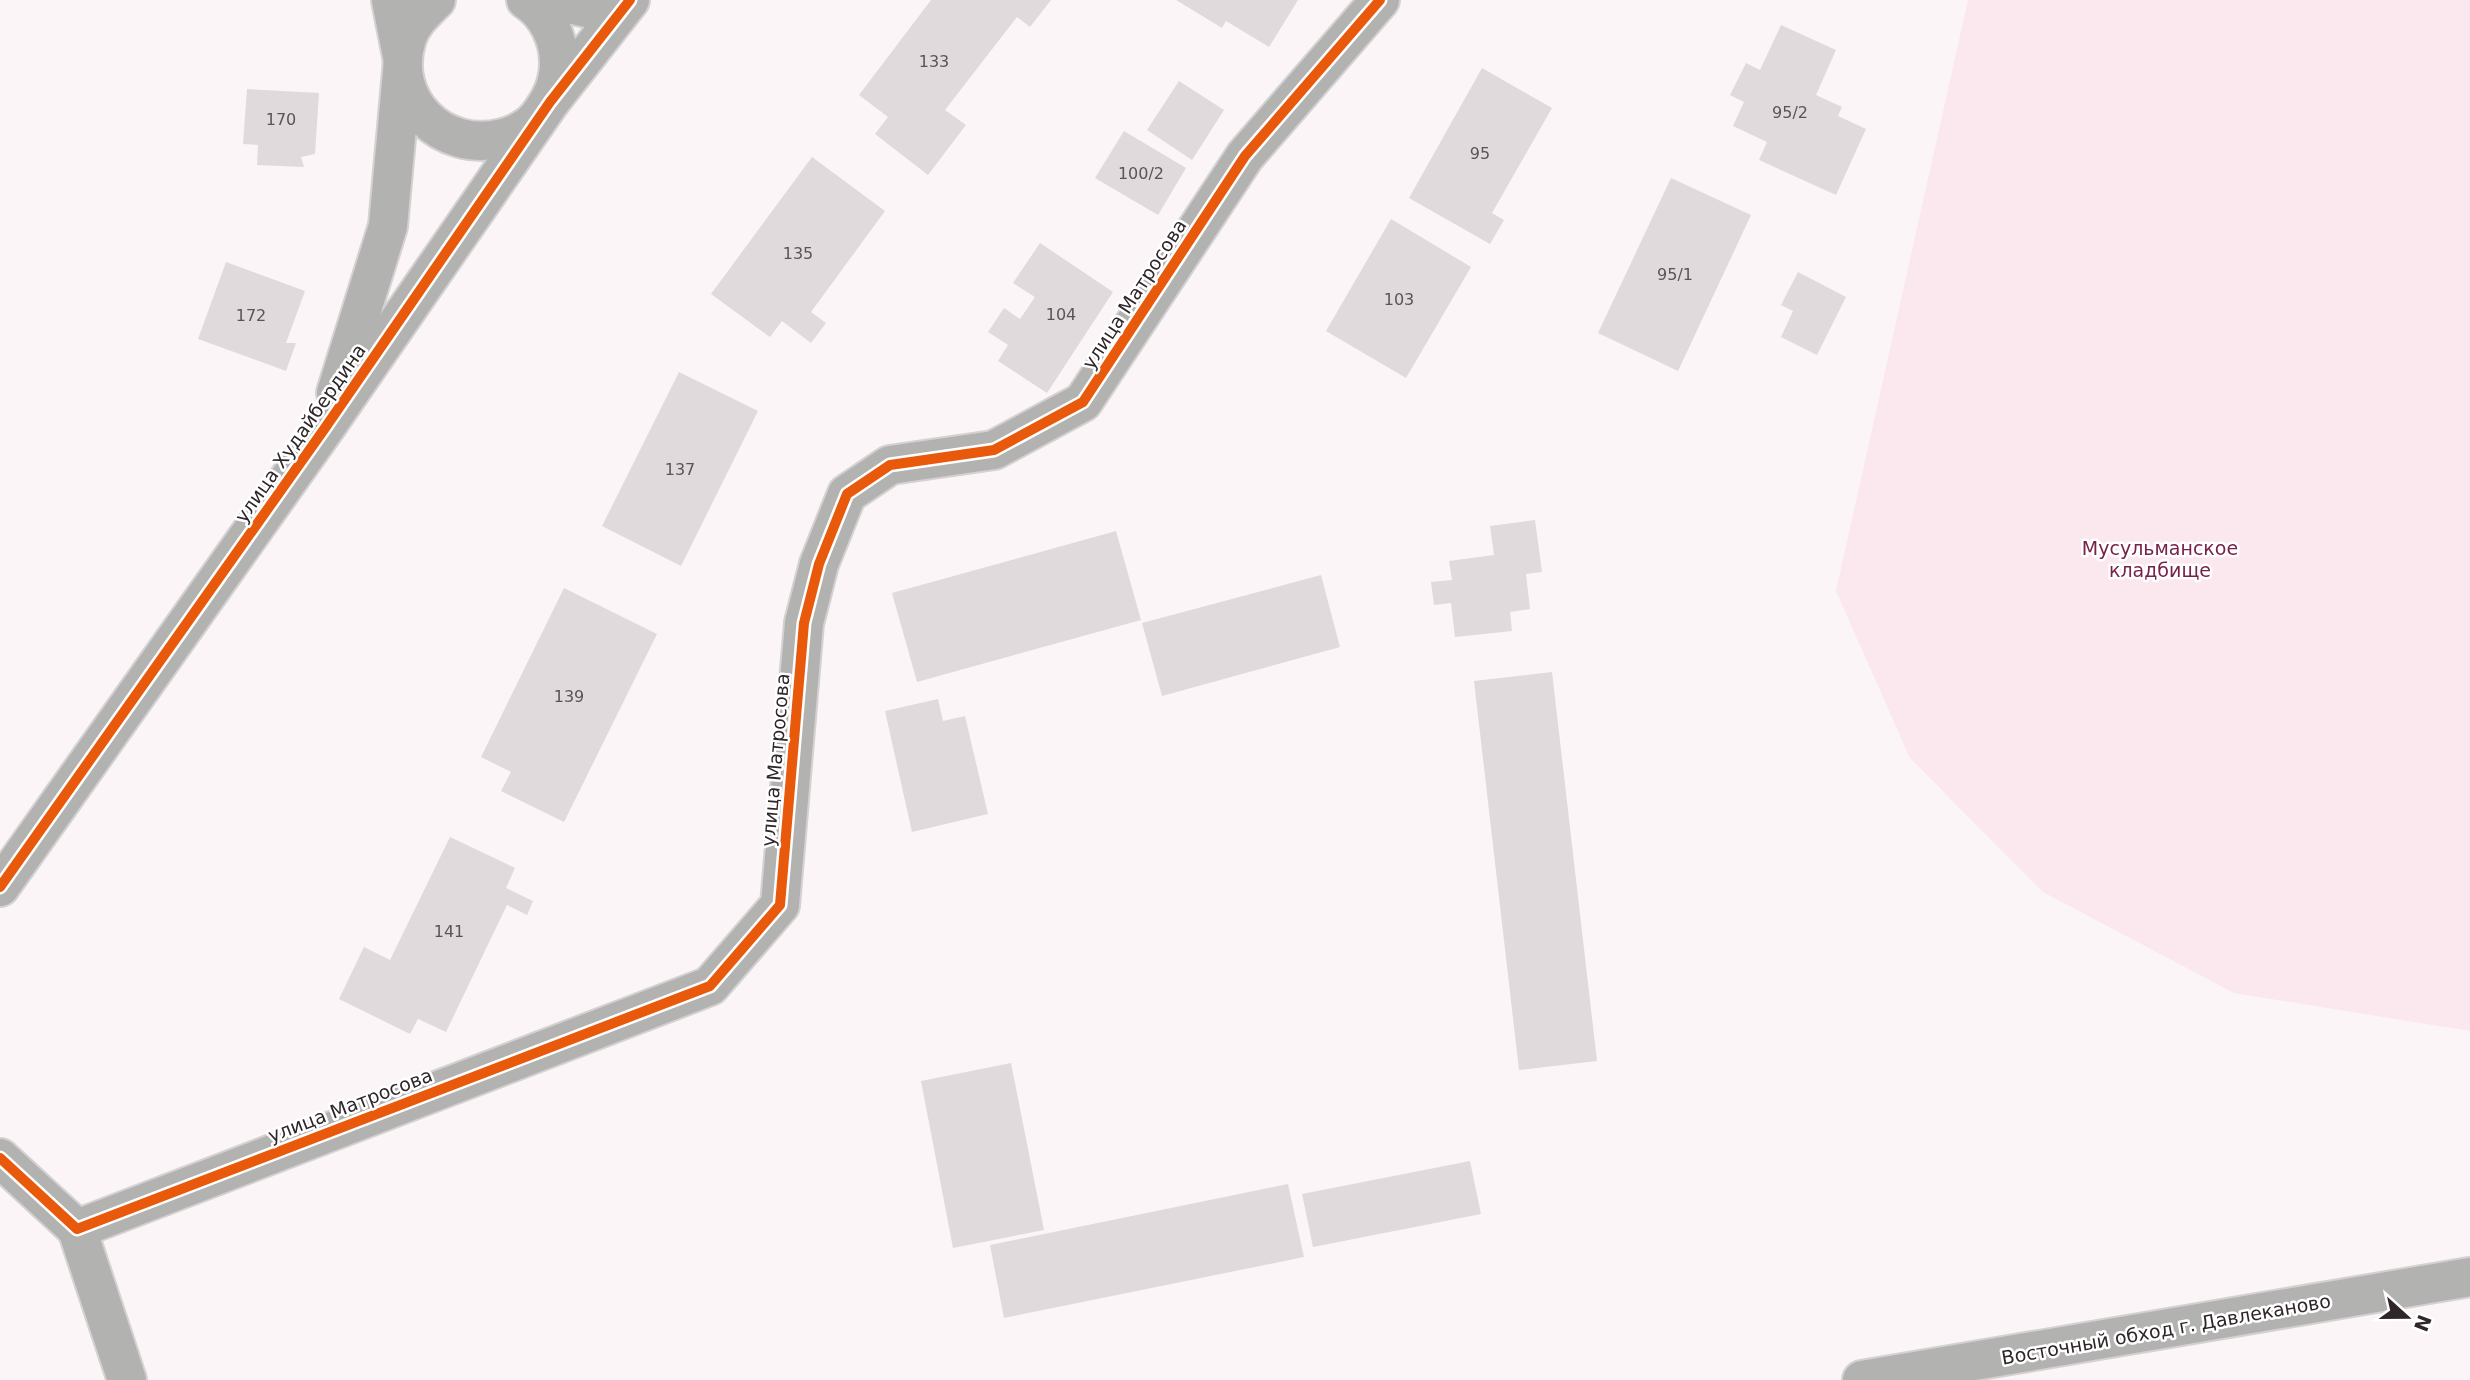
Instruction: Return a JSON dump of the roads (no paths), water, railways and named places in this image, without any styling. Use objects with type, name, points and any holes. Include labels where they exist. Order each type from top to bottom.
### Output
[{"type":"street","points":[[391,0],[406,87],[418,110],[437,129],[460,139],[486,142],[512,136],[534,122],[550,102],[559,77],[559,50],[550,25],[533,4],[526,0]]},
{"type":"street","points":[[325,428],[388,226],[403,61],[408,37],[420,15],[436,0]]},
{"type":"street","points":[[551,0],[624,8]]},
{"type":"street","name":"улица Матросова","points":[[77,1229],[710,986],[780,905],[804,624],[819,564],[847,494],[890,465],[994,450],[1083,402],[1245,156],[1380,0]]},
{"type":"street","name":"улица Худайбердина","points":[[0,887],[325,428],[550,102],[624,8]]},
{"type":"street","points":[[0,1158],[77,1229],[127,1380]]},
{"type":"street","name":"Восточный обход г. Давлеканово","points":[[1862,1380],[2470,1277]]},
{"type":"park label","name":"Мусульманское кладбище","points":[[2160,559]]}]
